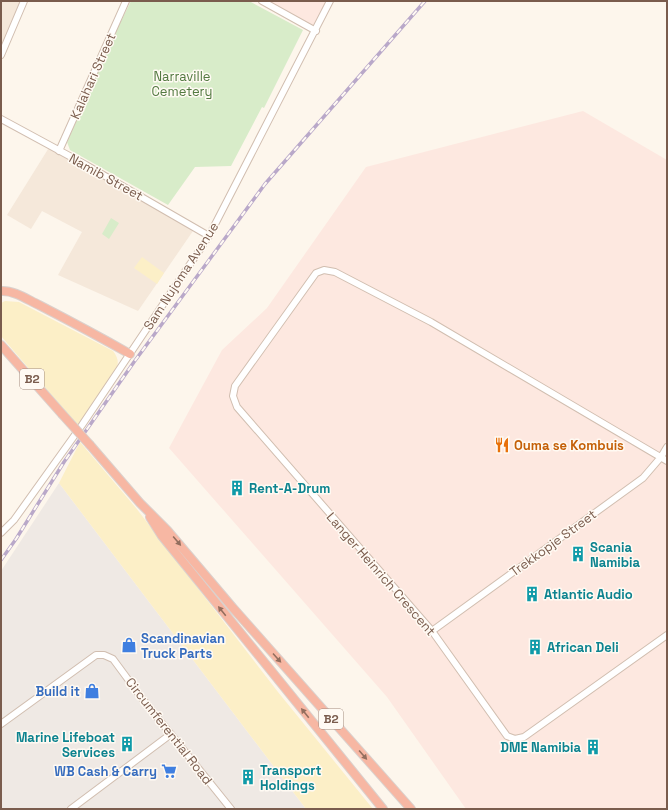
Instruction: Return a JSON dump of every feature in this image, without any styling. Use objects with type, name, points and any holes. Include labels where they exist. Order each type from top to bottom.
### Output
[{"type":"highway","points":[[1,291],[22,297],[76,324],[130,354]]},
{"type":"highway","points":[[1,296],[12,293]]},
{"type":"highway","name":"B2","points":[[1,345],[140,503],[167,530],[233,608],[411,809]]},
{"type":"highway","name":"B2","points":[[140,503],[162,536],[383,809]]},
{"type":"street","points":[[1,55],[24,1]]},
{"type":"street","name":"Kalahari Street","points":[[59,151],[126,1]]},
{"type":"street","points":[[262,1],[316,31]]},
{"type":"street","name":"Sam Nujoma Avenue","points":[[1,533],[14,520],[38,487],[210,236],[330,1]]},
{"type":"street","name":"Namib Street","points":[[1,119],[210,236]]},
{"type":"street","name":"Langer Heinrich Crescent","points":[[667,461],[430,322],[335,272],[324,270],[316,273],[235,386],[233,396],[237,407],[432,631],[507,736],[515,739],[524,737],[667,635]]},
{"type":"street","name":"Trekkopje Street","points":[[432,631],[643,478],[667,447]]},
{"type":"street","name":"Circumferential Road","points":[[1,724],[96,655],[104,655],[114,659],[142,698],[231,809]]},
{"type":"street","points":[[71,809],[171,734]]},
{"type":"shaded area","points":[[1,1],[24,1],[1,55]]},
{"type":"shaded area","points":[[262,1],[330,1],[316,31]]},
{"type":"shaded area","points":[[583,111],[667,160],[667,809],[466,809],[387,697],[169,448],[222,350],[267,308],[366,167]]},
{"type":"shaded area","points":[[50,146],[195,228],[138,311],[58,275],[82,232],[42,211],[31,229],[7,215]]},
{"type":"shaded area","points":[[59,483],[306,809],[1,809],[1,571]]},
{"type":"green space","name":"Narraville Cemetery","points":[[131,1],[249,1],[303,30],[264,108],[262,107],[231,166],[195,167],[168,205],[70,150],[67,142],[116,31]]},
{"type":"green space","points":[[111,218],[119,223],[109,239],[102,234]]},
{"type":"sand","points":[[142,257],[164,273],[157,284],[134,268]]},
{"type":"sand","points":[[5,301],[19,302],[113,351],[115,354],[118,361],[115,372],[78,426],[1,336],[1,303]]},
{"type":"sand","points":[[80,442],[136,508],[278,692],[373,809],[306,809],[59,483]]},
{"type":"railway","points":[[1,560],[16,539],[64,462],[134,362],[265,184],[425,1]]},
{"type":"place","name":"Ouma se Kombuis","points":[[502,445]]},
{"type":"place","name":"Rent-A-Drum","points":[[237,488]]},
{"type":"place","name":"Scania Namibia","points":[[578,554]]},
{"type":"place","name":"Atlantic Audio","points":[[532,594]]},
{"type":"place","name":"Scandinavian Truck Parts","points":[[129,645]]},
{"type":"place","name":"African Deli","points":[[535,647]]},
{"type":"place","name":"Build it","points":[[92,691]]},
{"type":"place","name":"Marine Lifeboat Services","points":[[127,744]]},
{"type":"place","name":"DME Namibia","points":[[593,747]]},
{"type":"place","name":"WB Cash & Carry","points":[[169,771]]},
{"type":"place","name":"Transport Holdings","points":[[248,777]]}]
